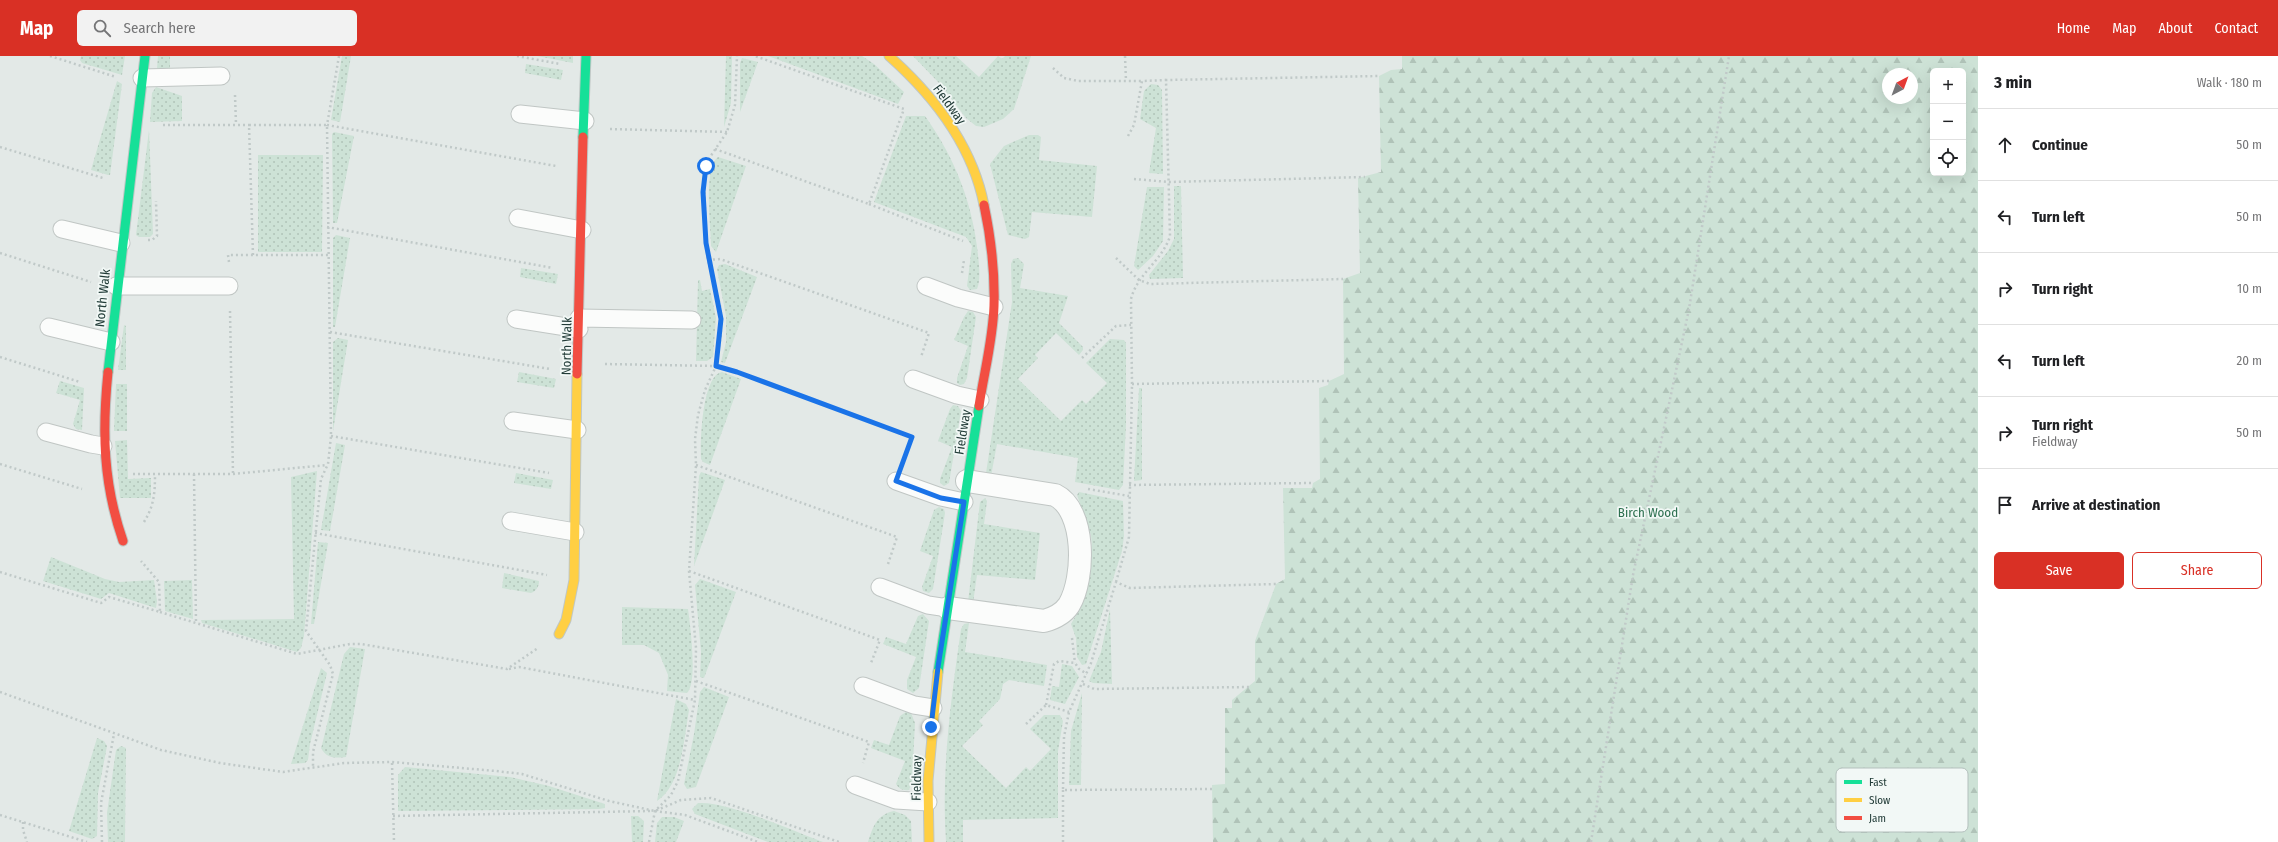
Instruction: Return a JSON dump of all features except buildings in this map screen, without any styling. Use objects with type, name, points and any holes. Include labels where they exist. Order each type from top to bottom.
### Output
[{"type":"street","name":"North Walk","points":[[124,541],[114,516],[108,491],[103,446],[105,389],[121,242],[145,56]]},
{"type":"street","name":"North Walk","points":[[559,634],[566,620],[574,580],[579,273],[582,230],[586,56]]},
{"type":"street","name":"Fieldway","points":[[889,56],[916,81],[935,102],[951,126],[971,164],[982,191],[994,250],[994,307],[933,708],[928,802],[929,842]]},
{"type":"street","points":[[948,608],[1035,622],[1052,619],[1063,612],[1073,597],[1080,541],[1072,512],[1062,498],[1055,495],[967,481]]},
{"type":"lane","points":[[142,81],[221,76]]},
{"type":"lane","points":[[520,114],[585,125]]},
{"type":"lane","points":[[518,218],[582,230]]},
{"type":"lane","points":[[62,229],[121,242]]},
{"type":"lane","points":[[116,286],[229,286]]},
{"type":"lane","points":[[926,286],[958,298],[994,307]]},
{"type":"lane","points":[[516,319],[579,323],[692,320]]},
{"type":"lane","points":[[49,327],[111,342]]},
{"type":"lane","points":[[913,379],[956,395],[980,400]]},
{"type":"lane","points":[[513,420],[577,430]]},
{"type":"lane","points":[[46,432],[103,446]]},
{"type":"lane","points":[[896,481],[941,498],[964,502]]},
{"type":"lane","points":[[511,521],[575,532]]},
{"type":"lane","points":[[880,587],[928,605],[948,608]]},
{"type":"lane","points":[[863,686],[914,705],[933,708]]},
{"type":"lane","points":[[855,785],[896,800],[928,802]]},
{"type":"path","points":[[50,56],[142,81]]},
{"type":"path","points":[[313,768],[313,752],[333,674],[330,665],[306,632],[321,479],[328,464],[330,436],[327,124],[338,56]]},
{"type":"path","points":[[517,56],[586,68]]},
{"type":"path","points":[[649,842],[655,811],[671,795],[678,781],[695,700],[696,648],[689,571],[696,465],[695,439],[698,415],[705,390],[716,366],[721,334],[720,312],[708,260],[703,192],[706,166],[715,149],[727,132],[736,104],[737,56]]},
{"type":"path","points":[[755,56],[904,109],[869,204]]},
{"type":"path","points":[[1125,56],[1126,81]]},
{"type":"path","points":[[1591,842],[1633,575],[1689,309],[1729,56]]},
{"type":"path","points":[[1053,68],[1064,78],[1078,81],[1379,76]]},
{"type":"path","points":[[1128,136],[1134,125],[1142,80]]},
{"type":"path","points":[[1064,842],[1064,737],[1069,712],[1087,674],[1129,537],[1132,384],[1131,299],[1139,280],[1168,243],[1170,229],[1166,80]]},
{"type":"path","points":[[136,125],[327,124],[583,170]]},
{"type":"path","points":[[248,125],[253,255]]},
{"type":"path","points":[[585,125],[727,132]]},
{"type":"path","points":[[0,147],[129,184]]},
{"type":"path","points":[[715,149],[869,204],[962,240],[966,244]]},
{"type":"path","points":[[1134,180],[1169,182],[1365,177]]},
{"type":"path","points":[[327,227],[579,273]]},
{"type":"path","points":[[958,298],[965,252]]},
{"type":"path","points":[[0,253],[97,283],[116,286]]},
{"type":"path","points":[[233,474],[228,255],[328,255]]},
{"type":"path","points":[[708,260],[720,258],[929,333],[913,379]]},
{"type":"path","points":[[1116,258],[1139,280],[1150,284],[1343,279]]},
{"type":"path","points":[[1082,358],[1116,326],[1131,325]]},
{"type":"path","points":[[330,332],[578,374]]},
{"type":"path","points":[[0,357],[105,389]]},
{"type":"path","points":[[578,364],[716,366],[737,372],[912,437],[896,481]]},
{"type":"path","points":[[1132,384],[1329,381]]},
{"type":"path","points":[[330,436],[576,478]]},
{"type":"path","points":[[0,464],[87,491],[108,491]]},
{"type":"path","points":[[131,466],[131,474],[233,474],[328,464]]},
{"type":"path","points":[[696,465],[897,537],[880,587]]},
{"type":"path","points":[[155,474],[155,498],[151,512],[135,533],[124,541],[159,582],[160,612]]},
{"type":"path","points":[[194,474],[196,623]]},
{"type":"path","points":[[1129,485],[1313,483]]},
{"type":"path","points":[[1062,498],[1071,488],[1075,486],[1129,496]]},
{"type":"path","points":[[315,533],[574,580]]},
{"type":"path","points":[[689,571],[880,640],[863,686]]},
{"type":"path","points":[[0,572],[101,603],[109,597],[297,654],[350,644],[361,644],[507,669],[519,667],[695,700]]},
{"type":"path","points":[[1116,582],[1130,588],[1276,584]]},
{"type":"path","points":[[507,669],[559,634]]},
{"type":"path","points":[[1026,724],[1046,705],[1054,664],[1059,661],[1075,662],[1079,669],[1087,674]]},
{"type":"path","points":[[696,681],[869,742],[855,785]]},
{"type":"path","points":[[1082,684],[1094,689],[1249,687]]},
{"type":"path","points":[[0,692],[161,750],[220,763],[283,772],[344,764],[392,762],[418,763],[522,774],[609,801],[655,811],[685,815],[758,842]]},
{"type":"path","points":[[1046,705],[1069,712]]},
{"type":"path","points":[[102,842],[101,804],[114,734]]},
{"type":"path","points":[[392,762],[394,842]]},
{"type":"path","points":[[1063,790],[1212,789]]},
{"type":"path","points":[[393,816],[655,811],[682,800],[711,798],[839,842]]},
{"type":"path","points":[[0,815],[88,842]]},
{"type":"path","points":[[24,822],[23,830],[27,842]]},
{"type":"green space","points":[[81,56],[125,56],[122,75],[82,63],[80,60]]},
{"type":"green space","points":[[158,56],[170,56],[170,68],[157,68]]},
{"type":"green space","points":[[342,56],[351,56],[340,122],[331,120]]},
{"type":"green space","points":[[537,56],[573,56],[573,63]]},
{"type":"green space","points":[[726,56],[732,56],[731,103],[724,127]]},
{"type":"green space","points":[[768,56],[862,56],[874,64],[904,92],[898,104]]},
{"type":"green space","points":[[913,56],[956,56],[979,77],[998,56],[1002,59],[1005,56],[1031,56],[1014,109],[1003,119],[984,127],[976,126],[966,118],[941,85]]},
{"type":"green space","name":"Birch Wood","points":[[1402,56],[1978,56],[1978,842],[1213,842],[1212,785],[1225,784],[1225,708],[1232,708],[1232,700],[1255,681],[1255,641],[1276,584],[1285,579],[1283,488],[1312,488],[1313,483],[1320,479],[1319,388],[1328,385],[1329,381],[1344,374],[1343,279],[1360,273],[1358,178],[1381,172],[1379,76],[1391,70],[1402,69]]},
{"type":"green space","points":[[742,58],[758,62],[740,112],[740,63]]},
{"type":"green space","points":[[526,64],[563,70],[561,80],[525,73]]},
{"type":"green space","points":[[117,81],[122,84],[110,175],[108,175],[91,170]]},
{"type":"green space","points":[[1151,84],[1158,85],[1162,90],[1163,174],[1149,173],[1156,128],[1140,119],[1144,91]]},
{"type":"green space","points":[[156,87],[182,96],[182,121],[150,122],[152,93]]},
{"type":"green space","points":[[906,116],[925,116],[945,148],[961,182],[976,236],[979,272],[977,289],[970,290],[967,286],[972,246],[966,237],[874,202]]},
{"type":"green space","points":[[149,130],[153,234],[150,237],[139,237],[136,235]]},
{"type":"green space","points":[[334,132],[354,136],[337,223],[333,223],[332,134]]},
{"type":"green space","points":[[1029,135],[1038,135],[1041,137],[1039,160],[1097,166],[1092,217],[1032,212],[1029,237],[1025,239],[1008,235],[990,164],[1004,146]]},
{"type":"green space","points":[[258,155],[323,155],[322,252],[258,252]]},
{"type":"green space","points":[[718,157],[746,166],[716,252],[711,246],[709,185],[713,163]]},
{"type":"green space","points":[[1174,186],[1181,186],[1183,278],[1150,279],[1149,275],[1168,251],[1174,239]]},
{"type":"green space","points":[[1147,187],[1164,187],[1163,241],[1153,256],[1138,270],[1134,266]]},
{"type":"green space","points":[[336,235],[350,238],[335,327],[333,327],[333,238]]},
{"type":"green space","points":[[1018,258],[1024,264],[1020,288],[1068,296],[1059,323],[1083,347],[1083,350],[1079,355],[1056,333],[1035,355],[1038,358],[1018,379],[1061,421],[1082,400],[1086,404],[1107,383],[1086,363],[1110,339],[1124,340],[1126,343],[1126,425],[1123,485],[1119,490],[1075,482],[1078,458],[997,444],[991,476],[986,473],[1012,302],[1011,264],[1013,259]]},
{"type":"green space","points":[[725,264],[757,277],[725,363],[721,362],[726,342],[726,316],[717,269],[719,265]]},
{"type":"green space","points":[[521,268],[558,274],[556,284],[520,277]]},
{"type":"green space","points":[[698,280],[700,280],[702,291],[710,289],[716,318],[713,357],[707,361],[696,361]]},
{"type":"green space","points":[[968,311],[973,312],[976,317],[967,378],[964,384],[960,385],[957,383],[957,378],[968,346],[954,340]]},
{"type":"green space","points":[[124,325],[126,326],[126,370],[118,370]]},
{"type":"green space","points":[[338,338],[348,340],[333,431],[333,342]]},
{"type":"green space","points":[[519,372],[556,379],[554,388],[517,382]]},
{"type":"green space","points":[[722,372],[741,379],[710,465],[703,462],[701,459],[702,425],[706,396],[710,384],[715,376]]},
{"type":"green space","points":[[60,381],[84,388],[82,430],[76,429],[73,424],[80,400],[56,393]]},
{"type":"green space","points":[[116,384],[127,384],[127,431],[114,431]]},
{"type":"green space","points":[[1139,388],[1142,388],[1142,480],[1134,481]]},
{"type":"green space","points":[[953,405],[958,406],[961,411],[949,483],[944,486],[940,483],[940,479],[952,447],[938,441],[950,409]]},
{"type":"green space","points":[[127,440],[128,479],[151,478],[151,498],[120,498],[115,441]]},
{"type":"green space","points":[[336,443],[345,445],[330,531],[321,530]]},
{"type":"green space","points":[[317,471],[304,636],[301,648],[297,652],[202,623],[201,620],[294,619],[291,477]]},
{"type":"green space","points":[[701,472],[725,480],[694,566],[699,476]]},
{"type":"green space","points":[[516,473],[553,480],[551,489],[514,483]]},
{"type":"green space","points":[[1079,492],[1123,501],[1124,536],[1122,551],[1086,664],[1082,665],[1077,657],[1076,638],[1071,624],[1083,603],[1090,576],[1092,546],[1091,535],[1077,495]]},
{"type":"green space","points":[[985,498],[987,501],[984,524],[1040,533],[1035,580],[977,575],[973,603],[968,602],[980,502]]},
{"type":"green space","points":[[939,507],[944,509],[945,513],[933,589],[929,593],[923,591],[922,587],[933,556],[920,551],[934,510]]},
{"type":"green space","points":[[318,542],[328,543],[314,624],[311,624]]},
{"type":"green space","points":[[51,557],[105,579],[119,582],[154,580],[157,601],[156,608],[109,593],[101,599],[43,581]]},
{"type":"green space","points":[[504,573],[539,581],[538,587],[531,593],[502,588]]},
{"type":"green space","points":[[700,579],[736,592],[704,678],[700,677],[701,652],[695,585]]},
{"type":"green space","points":[[192,580],[193,619],[165,611],[164,581]]},
{"type":"green space","points":[[622,607],[688,609],[693,666],[690,687],[687,693],[667,691],[668,675],[659,653],[644,645],[622,645]]},
{"type":"green space","points":[[1110,609],[1112,684],[1093,683],[1089,681],[1101,652]]},
{"type":"green space","points":[[923,614],[929,621],[919,688],[913,693],[907,689],[907,680],[916,657],[883,644],[886,637],[906,644],[918,616]]},
{"type":"green space","points":[[969,623],[965,652],[1047,665],[1044,686],[1009,680],[1003,684],[1000,699],[979,721],[983,725],[962,746],[1006,788],[1026,767],[1030,771],[1051,749],[1030,729],[1044,715],[1060,715],[1063,721],[1058,751],[1058,818],[963,820],[963,842],[946,842],[945,789],[948,735],[961,629],[964,624]]},
{"type":"green space","points":[[350,647],[365,649],[346,757],[332,757],[323,752],[321,748],[344,654]]},
{"type":"green space","points":[[1062,664],[1072,666],[1079,677],[1065,704],[1050,700],[1052,686],[1059,687]]},
{"type":"green space","points":[[321,668],[327,673],[310,744],[308,760],[305,763],[291,764]]},
{"type":"green space","points":[[704,687],[729,697],[696,787],[687,789],[684,784],[694,734],[700,692]]},
{"type":"green space","points":[[1082,693],[1081,785],[1069,785],[1071,731]]},
{"type":"green space","points":[[676,699],[686,704],[689,710],[683,747],[677,773],[672,784],[665,794],[657,801]]},
{"type":"green space","points":[[906,712],[911,713],[915,723],[912,783],[909,790],[901,789],[896,784],[905,761],[871,748],[874,740],[889,745],[900,716]]},
{"type":"green space","points":[[97,738],[104,741],[107,746],[98,793],[97,836],[92,839],[69,831]]},
{"type":"green space","points":[[121,746],[126,748],[125,842],[108,842],[107,813],[116,750]]},
{"type":"green space","points":[[405,767],[510,777],[549,786],[605,804],[605,808],[398,811],[398,775]]},
{"type":"green space","points":[[698,803],[726,807],[743,812],[823,842],[768,842],[695,814],[692,809]]},
{"type":"green space","points":[[894,811],[905,815],[911,821],[912,842],[868,842],[876,822],[883,815]]},
{"type":"green space","points":[[631,816],[638,816],[644,821],[643,842],[632,842]]},
{"type":"green space","points":[[662,817],[674,817],[684,821],[676,842],[655,842],[657,823]]},
{"type":"traffic: fast","points":[[108,372],[145,56]]},
{"type":"traffic: fast","points":[[583,137],[586,56]]},
{"type":"traffic: fast","points":[[938,672],[979,406]]},
{"type":"traffic: slow","points":[[889,56],[906,71],[936,105],[949,123],[961,142],[970,162],[984,205]]},
{"type":"traffic: slow","points":[[559,634],[566,620],[574,580],[577,374]]},
{"type":"traffic: slow","points":[[929,842],[928,781],[938,672]]},
{"type":"traffic: jam","points":[[577,374],[583,137]]},
{"type":"traffic: jam","points":[[979,406],[990,343],[994,306],[992,255],[984,205]]},
{"type":"traffic: jam","points":[[108,372],[105,416],[106,457],[111,499],[123,541]]},
{"type":"route","points":[[706,166],[703,192],[706,243],[708,260],[720,306],[721,319],[721,334],[716,366],[737,372],[912,437],[896,481],[941,498],[964,502],[938,667],[931,727]]}]
